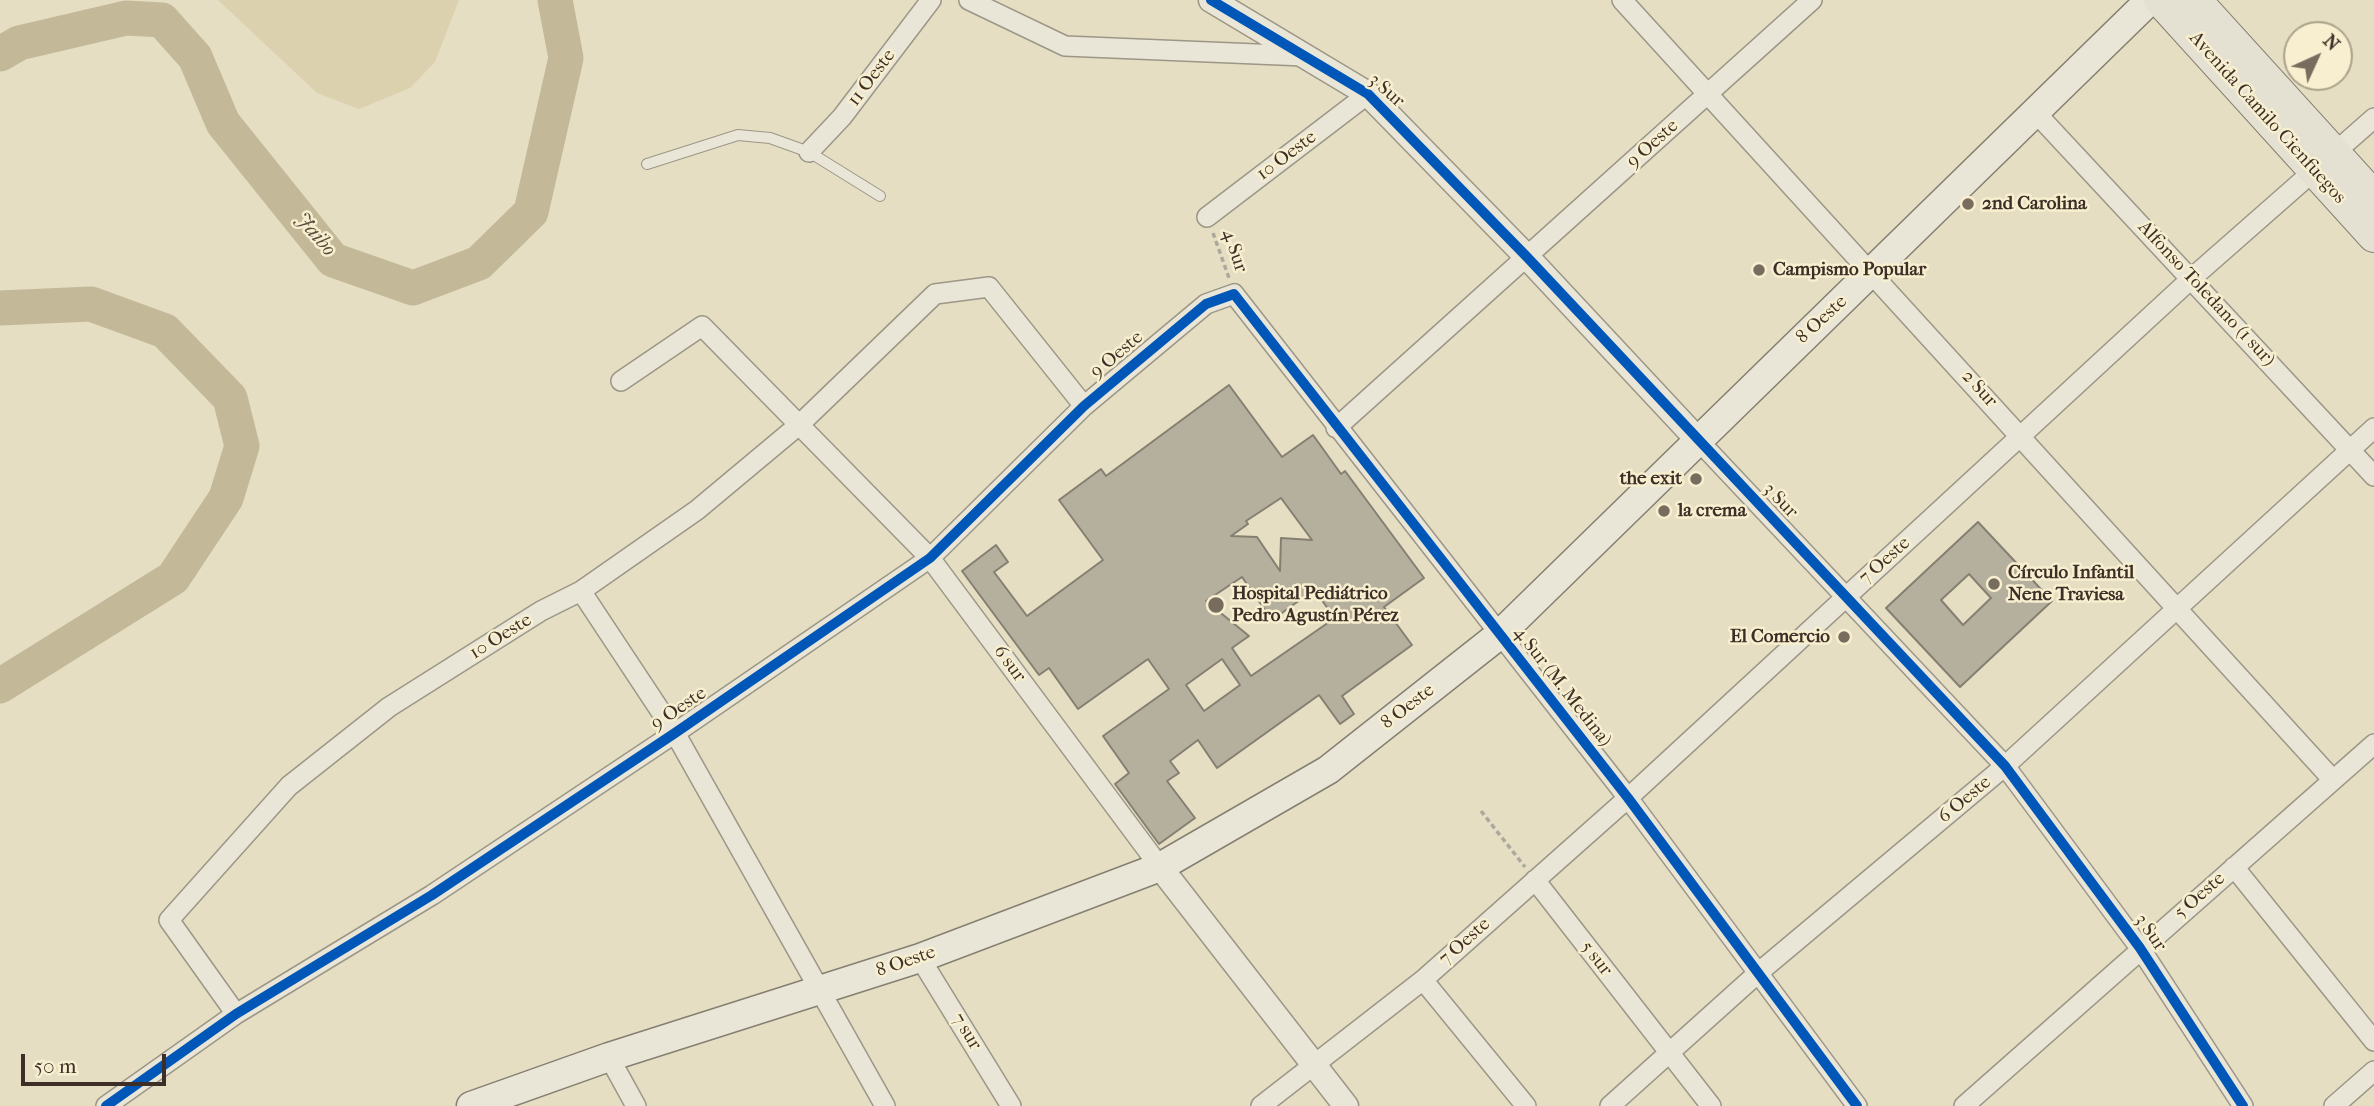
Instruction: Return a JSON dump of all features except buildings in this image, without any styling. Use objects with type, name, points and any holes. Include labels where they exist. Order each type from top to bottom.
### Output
[{"type":"main road","name":"8 Oeste","points":[[471,1106],[610,1057],[920,958],[1160,867],[1328,770],[1499,635],[2150,0]]},
{"type":"main road","name":"Avenida Camilo Cienfuegos","points":[[2160,0],[2325,163],[2374,197]]},
{"type":"main road","name":"Avenida Camilo Cienfuegos","points":[[2195,0],[2325,163],[2374,236]]},
{"type":"street","name":"11 Oeste","points":[[809,152],[842,117],[931,0]]},
{"type":"street","points":[[969,0],[1065,46],[1305,56]]},
{"type":"street","name":"3 Sur","points":[[1211,0],[1368,94],[1527,257],[1847,596],[2005,766],[2140,948],[2242,1106]]},
{"type":"street","name":"2 Sur","points":[[1622,0],[2333,780]]},
{"type":"street","name":"9 Oeste","points":[[1336,428],[1812,0]]},
{"type":"street","name":"10 Oeste","points":[[1207,217],[1368,94]]},
{"type":"street","name":"Alfonso Toledano (1 sur)","points":[[2036,113],[2374,476]]},
{"type":"street","name":"7 Oeste","points":[[1261,1106],[1423,980],[1628,798],[2192,278],[2374,118]]},
{"type":"street","name":"10 Oeste","points":[[236,1014],[169,920],[289,786],[389,707],[541,611],[581,592],[697,510],[800,424],[935,294],[989,287],[1084,406]]},
{"type":"street","name":"9 Oeste","points":[[106,1106],[236,1014],[432,895],[930,558],[1084,406],[1206,304],[1234,294]]},
{"type":"street","name":"4 Sur (M. Medina)","points":[[1234,294],[1336,428],[1628,798],[1857,1106]]},
{"type":"street","name":"6 sur","points":[[621,381],[702,326],[930,558],[1160,867],[1346,1106]]},
{"type":"street","name":"6 Oeste","points":[[1610,1106],[1758,973],[2005,766],[2374,428]]},
{"type":"street","points":[[581,592],[675,733],[886,1106]]},
{"type":"street","name":"5 Oeste","points":[[1964,1106],[2374,744]]},
{"type":"street","points":[[2234,867],[2374,1041]]},
{"type":"street","name":"5 sur","points":[[1535,880],[1711,1106]]},
{"type":"street","name":"7 sur","points":[[920,958],[1011,1106]]},
{"type":"street","points":[[1423,980],[1526,1106]]},
{"type":"street","points":[[610,1057],[636,1106]]},
{"type":"street","points":[[2334,1106],[2374,1071]]},
{"type":"lane","points":[[647,164],[738,135],[770,138],[809,152],[880,196]]},
{"type":"path","points":[[1481,811],[1535,880]]},
{"type":"shaded area","points":[[218,0],[459,0],[435,62],[410,88],[359,109],[317,93]]},
{"type":"waterway","name":"Jaibo","points":[[0,54],[19,43],[126,18],[162,20],[195,57],[223,123],[333,260],[413,288],[479,263],[531,212],[566,58],[555,0]]},
{"type":"waterway","name":"Jaibo","points":[[0,308],[91,304],[165,331],[230,398],[242,446],[226,498],[173,578],[0,686]]},
{"type":"cycle path","points":[[1211,0],[1368,94],[1527,257],[2005,766],[2140,948],[2243,1106]]},
{"type":"cycle path","points":[[106,1106],[236,1014],[432,895],[930,558],[1084,406],[1206,304],[1234,294],[1628,798],[1857,1106]]},
{"type":"place","name":"2nd Carolina","points":[[1968,204]]},
{"type":"place","name":"Campismo Popular","points":[[1759,270]]},
{"type":"place","name":"the exit","points":[[1696,479]]},
{"type":"place","name":"la crema","points":[[1664,511]]},
{"type":"place","name":"Círculo Infantil Nene Traviesa","points":[[1994,584]]},
{"type":"place","name":"Hospital Pediátrico Pedro Agustín Pérez","points":[[1216,605]]},
{"type":"place","name":"El Comercio","points":[[1844,637]]}]
